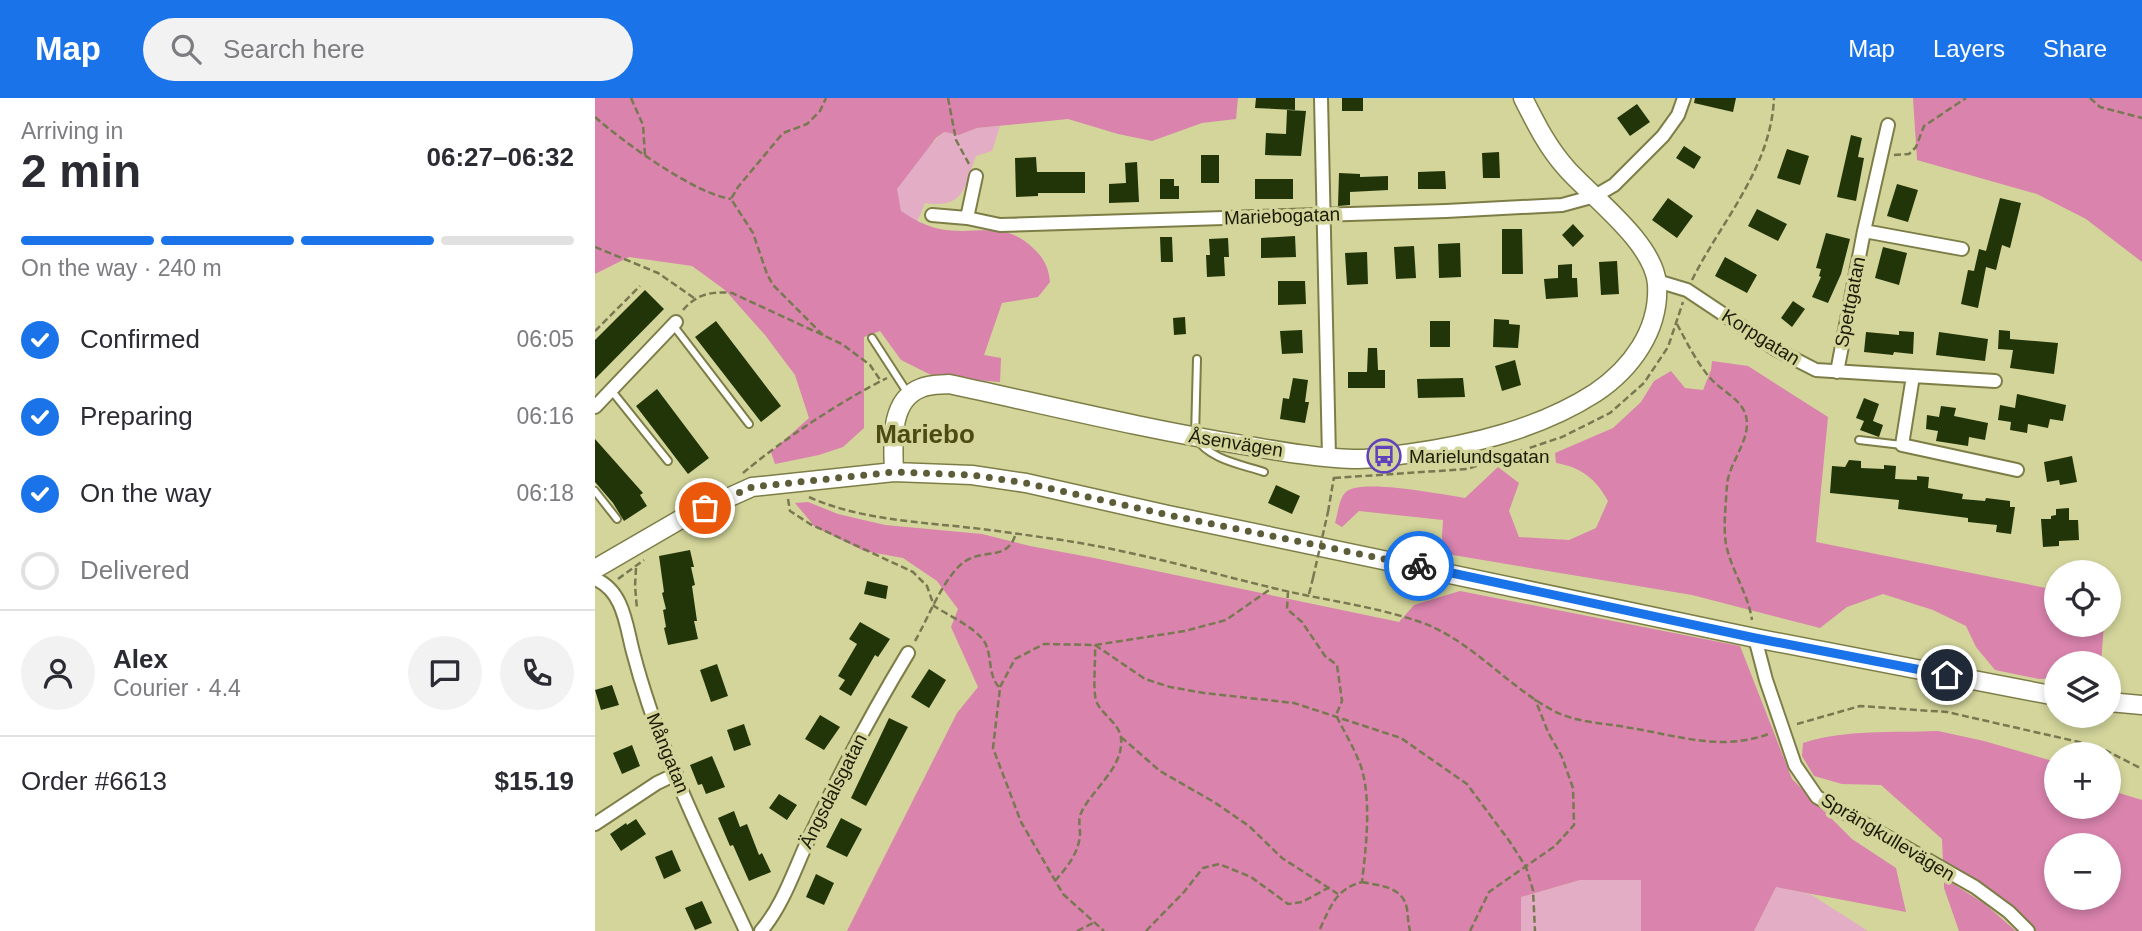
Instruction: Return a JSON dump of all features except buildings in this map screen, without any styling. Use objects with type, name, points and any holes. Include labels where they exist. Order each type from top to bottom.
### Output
[{"type":"street","points":[[1321,98],[1329,457]]},
{"type":"street","points":[[1523,98],[1543,138],[1568,170],[1631,235],[1648,258],[1657,281]]},
{"type":"street","points":[[1595,196],[1614,185],[1663,135],[1678,115],[1684,98]]},
{"type":"street","name":"Spettgatan","points":[[1837,372],[1888,125]]},
{"type":"street","points":[[967,218],[976,176]]},
{"type":"street","name":"Mariebogatan","points":[[932,215],[967,218],[1000,225],[1446,211],[1562,205],[1595,196]]},
{"type":"street","name":"Spettgatan","points":[[1864,231],[1962,249]]},
{"type":"street","name":"Korpgatan","points":[[1657,281],[1687,290],[1795,360],[1816,370],[1995,382]]},
{"type":"street","name":"Åsenvägen","points":[[909,395],[929,385],[949,384],[1195,437],[1329,457],[1355,459],[1448,448],[1508,433],[1580,403],[1612,382],[1631,362],[1644,342],[1657,301],[1657,281]]},
{"type":"street","points":[[595,407],[674,324]]},
{"type":"street","points":[[1913,376],[1902,445],[2017,470]]},
{"type":"street","points":[[894,472],[896,420],[909,395]]},
{"type":"street","points":[[595,569],[681,519],[752,487],[894,472],[972,475],[1026,483],[1755,638],[2044,694]]},
{"type":"street","points":[[595,579],[607,586]]},
{"type":"street","name":"Mångatan","points":[[607,586],[616,596],[622,610],[641,684],[676,774],[746,931]]},
{"type":"street","name":"Sprängkullevägen","points":[[1755,638],[1795,765],[1817,797],[1975,887],[2009,912],[2028,931]]},
{"type":"street","name":"Ängsdalsgatan","points":[[761,931],[778,907],[817,820],[879,700],[908,653]]},
{"type":"street","points":[[2121,703],[2142,705]]},
{"type":"street","points":[[595,824],[657,783],[676,774]]},
{"type":"lane","points":[[674,324],[749,424]]},
{"type":"lane","points":[[872,338],[909,395]]},
{"type":"lane","points":[[1197,359],[1195,437],[1202,447],[1212,454],[1264,472]]},
{"type":"lane","points":[[611,390],[668,461]]},
{"type":"lane","points":[[1859,440],[1902,445]]},
{"type":"lane","points":[[595,491],[617,519]]},
{"type":"path","points":[[631,98],[643,125],[645,155]]},
{"type":"path","points":[[731,199],[783,133],[807,124],[820,111],[826,98]]},
{"type":"path","points":[[947,98],[956,140],[976,176]]},
{"type":"path","points":[[1334,478],[1467,468],[1562,437],[1610,414],[1644,383],[1668,347],[1687,290],[1746,189],[1757,164],[1773,114],[1774,98]]},
{"type":"path","points":[[1881,154],[1909,154],[1916,147],[1924,126],[1965,98]]},
{"type":"path","points":[[2090,98],[2100,107],[2142,118]]},
{"type":"path","points":[[595,117],[613,134],[685,181],[731,199],[753,233],[773,285],[823,335]]},
{"type":"path","points":[[595,247],[658,273],[694,298]]},
{"type":"path","points":[[595,331],[640,286]]},
{"type":"path","points":[[674,324],[694,298],[716,292],[732,293],[842,344],[859,356],[881,381]]},
{"type":"path","points":[[1677,323],[1693,355],[1711,380],[1739,404],[1745,414],[1747,432],[1727,480],[1726,545],[1750,604],[1755,638]]},
{"type":"path","points":[[741,475],[807,427],[896,373]]},
{"type":"path","points":[[1309,594],[1334,478],[1329,457]]},
{"type":"path","points":[[779,497],[788,495],[790,511],[810,524],[913,572],[927,586],[934,606],[977,633],[986,643],[992,678],[1000,688]]},
{"type":"path","points":[[807,497],[854,512],[1048,538],[1160,558],[1272,588],[1378,609],[1452,636],[1555,712],[1586,721],[1678,738],[1749,742],[1782,729],[1860,706],[1947,712],[2079,741],[2107,751],[2142,769]]},
{"type":"path","points":[[908,653],[946,583],[959,567],[969,559],[1011,546],[1015,534]]},
{"type":"path","points":[[607,586],[636,568],[649,555]]},
{"type":"path","points":[[636,568],[638,612]]},
{"type":"path","points":[[1104,931],[1063,894],[1021,822],[993,748],[1000,688],[1015,659],[1044,644],[1095,645],[1185,631],[1226,620],[1272,588]]},
{"type":"path","points":[[1288,591],[1287,609],[1302,622],[1325,656],[1337,665],[1342,701],[1336,715]]},
{"type":"path","points":[[1095,645],[1145,679],[1170,687],[1294,703],[1401,738],[1467,784],[1486,807],[1526,867],[1533,890],[1535,931]]},
{"type":"path","points":[[1095,645],[1094,695],[1121,737],[1160,771],[1249,826],[1282,858],[1338,894]]},
{"type":"path","points":[[1470,931],[1489,891],[1555,846],[1574,825],[1573,788],[1535,699]]},
{"type":"path","points":[[1336,715],[1359,759],[1364,782],[1367,832],[1362,882]]},
{"type":"path","points":[[1055,881],[1067,868],[1078,849],[1079,816],[1091,795],[1106,780],[1120,750],[1121,737]]},
{"type":"path","points":[[1146,931],[1203,868],[1219,864],[1251,877],[1288,904],[1303,902],[1330,887]]},
{"type":"path","points":[[1319,931],[1338,894],[1362,882],[1391,888],[1400,894],[1407,905],[1410,931]]},
{"type":"path","points":[[1077,931],[1095,923]]},
{"type":"shaded area","points":[[595,98],[1238,98],[1236,119],[1202,123],[1152,141],[1068,119],[977,128],[959,135],[944,132],[936,138],[897,189],[901,211],[919,222],[940,229],[989,230],[1012,234],[1041,256],[1050,282],[1038,297],[1002,303],[984,355],[1001,358],[1000,382],[935,377],[901,360],[880,331],[864,337],[864,428],[843,447],[775,464],[771,452],[809,418],[795,375],[765,335],[725,290],[692,266],[629,257],[595,274]]},
{"type":"shaded area","points":[[1913,98],[2142,98],[2142,262],[2086,219],[2037,194],[1917,160]]},
{"type":"shaded area","points":[[1000,126],[992,151],[976,156],[965,186],[956,199],[938,204],[925,203],[917,222],[900,211],[897,191],[899,184],[944,132],[959,135],[977,128]]},
{"type":"shaded area","points":[[1712,361],[1748,366],[1828,417],[1816,542],[2044,588],[2044,637],[2103,637],[2102,651],[2044,651],[2044,679],[2039,679],[1995,670],[1976,647],[1966,626],[1933,610],[1883,594],[1847,607],[1820,628],[1692,595],[1441,553],[1443,520],[1359,511],[1342,527],[1335,523],[1342,498],[1354,488],[1385,487],[1465,498],[1498,467],[1519,483],[1509,511],[1519,537],[1569,540],[1596,528],[1608,501],[1587,475],[1556,463],[1555,453],[1613,428],[1641,402],[1654,381],[1671,371],[1685,388],[1703,390]]},
{"type":"shaded area","points":[[808,502],[838,514],[885,525],[982,534],[1399,622],[1414,605],[1460,591],[1740,646],[1792,779],[1852,839],[1896,868],[1906,912],[1776,887],[1754,931],[1641,931],[1641,880],[1580,880],[1521,897],[1521,931],[847,931],[957,713],[978,687],[951,627],[958,609],[937,581],[903,558],[864,551],[815,527],[795,503]]},
{"type":"shaded area","points":[[1938,731],[2044,758],[2044,819],[2121,819],[2121,794],[2142,800],[2142,931],[2036,931],[2024,916],[1943,861],[1942,839],[1881,785],[1842,784],[1814,776],[1802,756],[1803,743],[1870,732]]},
{"type":"shaded area","points":[[1944,878],[1985,904],[2016,931],[1959,931],[1944,888]]},
{"type":"shaded area","points":[[1580,880],[1641,880],[1641,931],[1521,931],[1521,897]]},
{"type":"shaded area","points":[[1776,887],[1810,894],[1868,931],[1754,931]]},
{"type":"way so far","points":[[705,508],[752,487],[894,472],[972,475],[1026,483],[1419,566]]},
{"type":"place","name":"Marielundsgatan","points":[[1384,456]]},
{"type":"district","name":"Mariebo","points":[[925,434]]},
{"type":"route","points":[[1419,566],[1755,638],[1947,675]]}]
